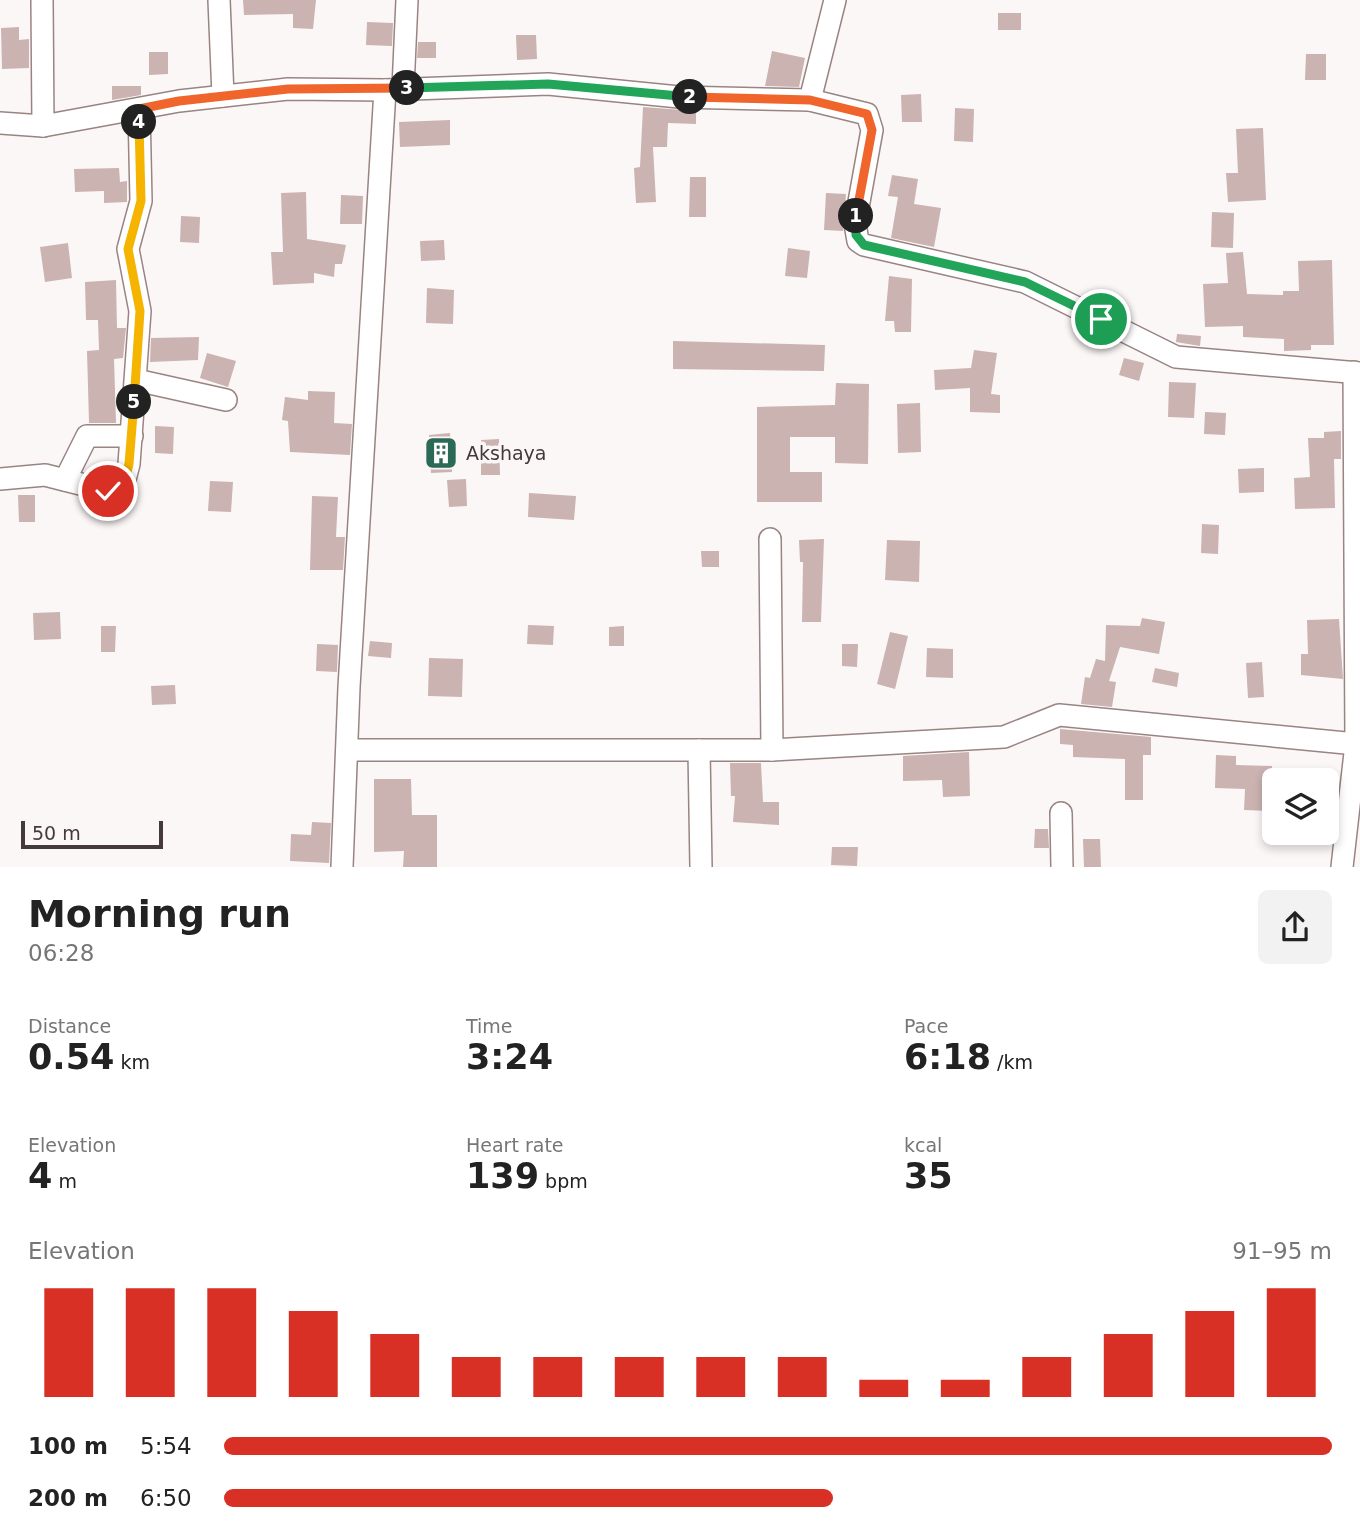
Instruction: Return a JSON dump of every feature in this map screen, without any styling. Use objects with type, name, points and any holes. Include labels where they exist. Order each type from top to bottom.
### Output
[{"type":"street","points":[[42,0],[43,126]]},
{"type":"street","points":[[219,0],[223,96]]},
{"type":"street","points":[[342,867],[347,750],[394,89],[407,0]]},
{"type":"street","points":[[810,100],[835,0]]},
{"type":"street","points":[[0,123],[43,126],[223,96],[288,89],[548,84],[679,97],[810,100],[855,108],[867,114],[871,124],[855,224],[858,241],[864,245],[1025,282],[1176,357],[1357,372],[1356,744],[1342,867]]},
{"type":"street","points":[[0,479],[45,475],[108,491],[122,491],[129,464],[140,311],[128,249],[141,201],[139,109]]},
{"type":"street","points":[[136,380],[226,400]]},
{"type":"street","points":[[65,480],[87,436],[131,436]]},
{"type":"street","points":[[770,539],[772,750]]},
{"type":"street","points":[[347,750],[772,750],[1004,737],[1059,715],[1356,744]]},
{"type":"street","points":[[699,750],[701,867]]},
{"type":"street","points":[[1061,813],[1062,867]]},
{"type":"building","points":[[243,0],[316,0],[313,29],[293,28],[293,14],[244,15]]},
{"type":"building","points":[[998,13],[1021,13],[1021,30],[998,30]]},
{"type":"building","points":[[367,22],[393,23],[392,46],[366,45]]},
{"type":"building","points":[[19,27],[19,40],[29,39],[29,68],[2,69],[1,28]]},
{"type":"building","points":[[516,35],[536,35],[537,59],[517,60]]},
{"type":"building","points":[[418,42],[436,42],[436,58],[417,58]]},
{"type":"building","points":[[772,51],[805,58],[799,87],[765,86]]},
{"type":"building","points":[[149,52],[168,52],[168,74],[149,75]]},
{"type":"building","points":[[1306,54],[1326,54],[1326,80],[1305,80]]},
{"type":"building","points":[[112,86],[141,86],[141,95],[112,100]]},
{"type":"building","points":[[921,94],[922,122],[902,122],[901,95]]},
{"type":"building","points":[[643,107],[696,111],[696,124],[668,123],[667,147],[653,147],[656,202],[636,203],[634,168],[640,167]]},
{"type":"building","points":[[955,108],[974,109],[973,142],[954,141]]},
{"type":"building","points":[[450,120],[450,145],[400,147],[399,122]]},
{"type":"building","points":[[1263,128],[1266,200],[1228,202],[1226,173],[1238,173],[1236,129]]},
{"type":"building","points":[[119,168],[120,182],[127,181],[127,202],[104,203],[104,191],[75,192],[74,169]]},
{"type":"building","points":[[892,175],[918,179],[914,204],[941,208],[934,247],[891,238],[898,197],[888,196]]},
{"type":"building","points":[[690,177],[706,177],[706,217],[689,217]]},
{"type":"building","points":[[306,192],[307,239],[346,245],[342,264],[335,264],[334,277],[314,273],[314,283],[273,285],[271,252],[283,252],[281,193]]},
{"type":"building","points":[[826,193],[846,194],[843,231],[824,230]]},
{"type":"building","points":[[341,195],[363,196],[362,224],[340,224]]},
{"type":"building","points":[[1212,212],[1234,213],[1233,248],[1211,247]]},
{"type":"building","points":[[181,216],[200,217],[199,243],[180,242]]},
{"type":"building","points":[[444,240],[445,260],[421,261],[420,241]]},
{"type":"building","points":[[68,243],[72,278],[45,282],[40,247]]},
{"type":"building","points":[[788,248],[810,251],[807,278],[785,276]]},
{"type":"building","points":[[1243,252],[1247,294],[1283,295],[1283,291],[1299,291],[1298,261],[1332,260],[1334,345],[1311,345],[1311,350],[1284,351],[1284,339],[1243,337],[1243,326],[1205,327],[1203,284],[1228,283],[1226,253]]},
{"type":"building","points":[[889,276],[912,279],[911,332],[895,332],[894,321],[885,321]]},
{"type":"building","points":[[116,280],[117,328],[126,328],[123,358],[114,359],[116,423],[89,423],[87,351],[99,350],[98,320],[86,320],[85,282]]},
{"type":"building","points":[[427,288],[454,290],[453,324],[426,323]]},
{"type":"building","points":[[1177,334],[1201,336],[1200,346],[1176,342]]},
{"type":"building","points":[[199,337],[198,360],[150,362],[151,338]]},
{"type":"building","points":[[673,341],[825,345],[824,371],[673,369]]},
{"type":"building","points":[[974,350],[997,353],[991,394],[1000,395],[1000,413],[970,412],[970,388],[935,390],[934,370],[971,368]]},
{"type":"building","points":[[207,353],[236,361],[228,387],[200,378]]},
{"type":"building","points":[[1124,358],[1144,363],[1139,381],[1119,375]]},
{"type":"building","points":[[1169,382],[1196,383],[1194,418],[1168,417]]},
{"type":"building","points":[[836,383],[869,384],[868,464],[835,463],[835,437],[790,437],[790,472],[822,472],[822,502],[757,502],[757,407],[835,405]]},
{"type":"building","points":[[308,391],[335,392],[334,423],[352,424],[350,455],[290,452],[288,421],[282,420],[285,397],[308,400]]},
{"type":"building","points":[[920,403],[921,452],[898,453],[897,404]]},
{"type":"building","points":[[1205,412],[1226,413],[1225,435],[1204,434]]},
{"type":"building","points":[[155,426],[174,427],[173,454],[155,453]]},
{"type":"building","points":[[1341,431],[1341,459],[1334,459],[1335,508],[1295,509],[1294,478],[1310,477],[1308,438],[1324,438],[1324,432]]},
{"type":"building","points":[[450,433],[452,472],[431,473],[429,435]]},
{"type":"building","points":[[499,439],[500,475],[481,475],[481,440]]},
{"type":"building","points":[[1264,468],[1264,492],[1239,493],[1238,469]]},
{"type":"building","points":[[466,479],[467,506],[449,507],[447,480]]},
{"type":"building","points":[[210,481],[233,482],[231,512],[208,511]]},
{"type":"building","points":[[529,493],[576,496],[574,520],[528,517]]},
{"type":"building","points":[[18,495],[35,495],[35,522],[19,522]]},
{"type":"building","points":[[312,496],[338,497],[336,537],[345,537],[343,570],[310,570]]},
{"type":"building","points":[[1202,524],[1219,525],[1218,554],[1201,553]]},
{"type":"building","points":[[824,539],[821,622],[802,622],[803,562],[800,562],[799,540]]},
{"type":"building","points":[[887,540],[920,541],[919,582],[885,580]]},
{"type":"building","points":[[701,551],[719,551],[719,567],[702,567]]},
{"type":"building","points":[[60,612],[61,639],[34,640],[33,613]]},
{"type":"building","points":[[1142,618],[1165,622],[1159,654],[1120,647],[1109,681],[1116,682],[1112,707],[1081,704],[1085,677],[1090,678],[1096,659],[1105,661],[1106,625],[1140,626]]},
{"type":"building","points":[[1339,619],[1343,679],[1301,675],[1301,654],[1308,654],[1307,620]]},
{"type":"building","points":[[528,625],[554,626],[553,645],[527,644]]},
{"type":"building","points":[[101,626],[116,626],[115,652],[101,652]]},
{"type":"building","points":[[624,626],[624,646],[609,646],[609,627]]},
{"type":"building","points":[[890,632],[908,636],[895,689],[877,684]]},
{"type":"building","points":[[370,641],[392,643],[391,658],[368,656]]},
{"type":"building","points":[[317,644],[338,645],[337,672],[316,671]]},
{"type":"building","points":[[842,644],[858,644],[857,667],[842,666]]},
{"type":"building","points":[[927,648],[953,649],[953,678],[926,677]]},
{"type":"building","points":[[429,658],[463,659],[462,697],[428,696]]},
{"type":"building","points":[[1262,662],[1264,697],[1248,698],[1246,663]]},
{"type":"building","points":[[1155,668],[1179,673],[1177,687],[1152,682]]},
{"type":"building","points":[[175,685],[176,704],[152,705],[151,686]]},
{"type":"building","points":[[1060,729],[1151,737],[1151,755],[1143,755],[1143,800],[1125,800],[1125,759],[1073,757],[1073,745],[1060,744]]},
{"type":"building","points":[[969,752],[970,796],[943,797],[942,780],[903,781],[903,756]]},
{"type":"building","points":[[1216,755],[1236,756],[1236,765],[1272,766],[1262,768],[1262,811],[1244,810],[1245,789],[1215,788]]},
{"type":"building","points":[[730,763],[761,763],[763,802],[779,802],[779,825],[733,822],[735,796],[731,796]]},
{"type":"building","points":[[374,779],[411,779],[412,815],[437,815],[437,867],[403,867],[404,851],[374,852]]},
{"type":"building","points":[[312,822],[331,823],[329,863],[290,861],[291,834],[311,835]]},
{"type":"building","points":[[1035,829],[1048,829],[1049,848],[1034,848]]},
{"type":"building","points":[[1083,839],[1100,839],[1101,867],[1084,867]]},
{"type":"building","points":[[832,847],[858,847],[857,866],[831,865]]},
{"type":"place","name":"Akshaya","points":[[441,453]]},
{"type":"route","points":[[108,491],[122,491],[129,464],[136,380],[140,311],[128,249],[141,201],[139,109],[179,101],[288,89],[385,90],[548,84],[679,97],[810,100],[855,108],[867,114],[872,130],[855,224],[858,241],[864,245],[1025,282],[1101,319]]}]
